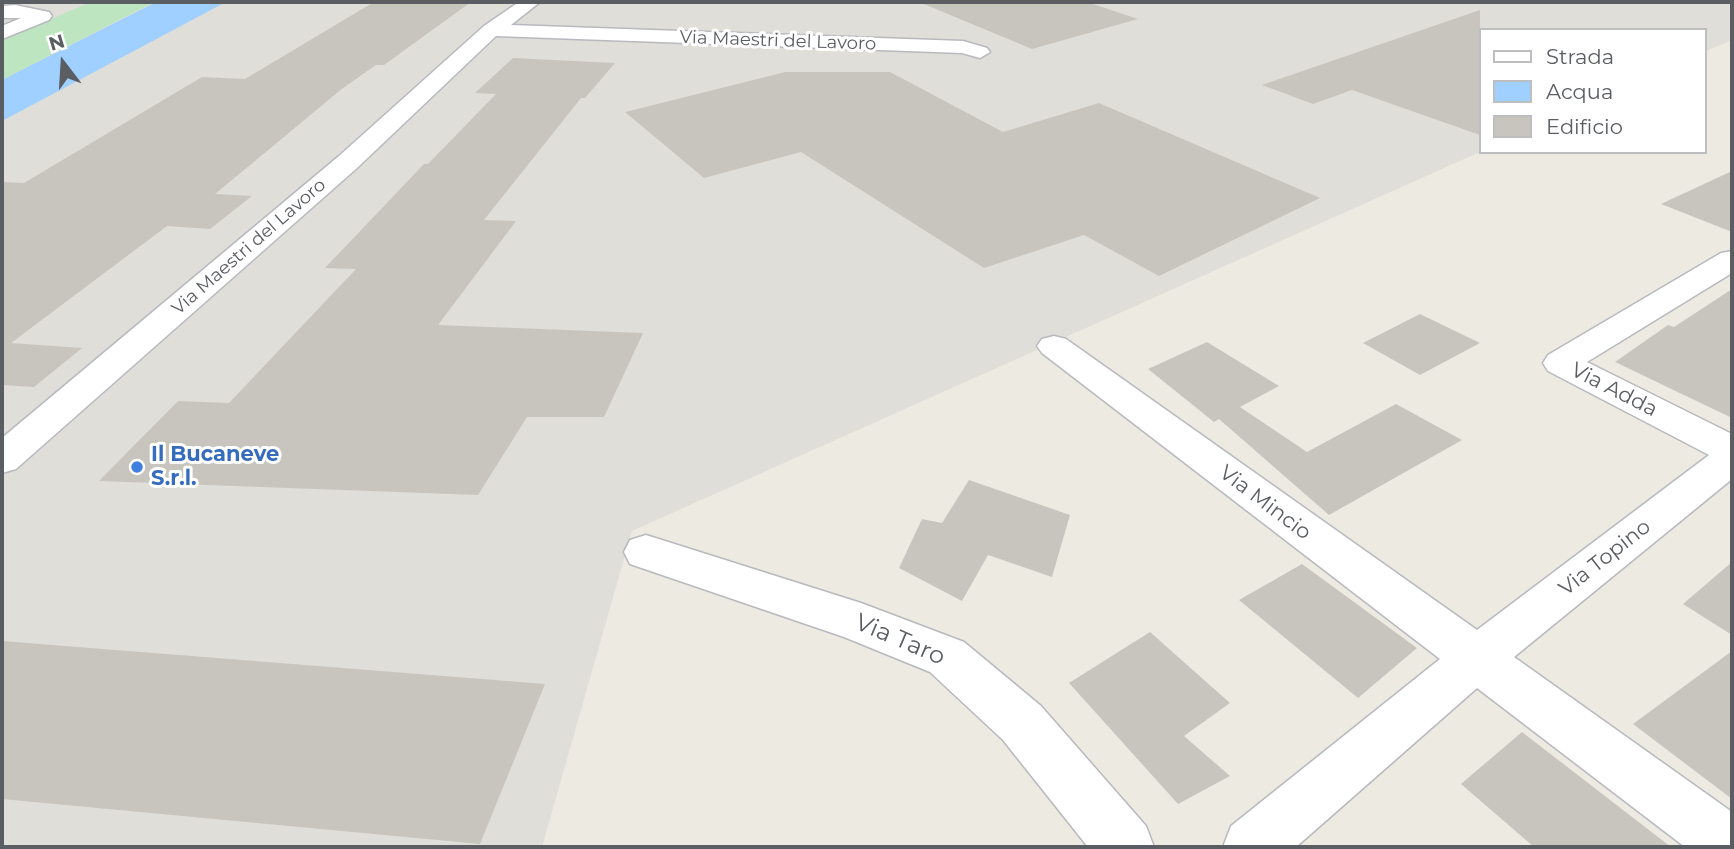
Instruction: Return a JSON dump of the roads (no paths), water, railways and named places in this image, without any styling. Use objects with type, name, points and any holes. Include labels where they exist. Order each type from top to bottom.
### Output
[{"type":"street","name":"Via Maestri del Lavoro","points":[[2,459],[348,162],[491,30],[531,2]]},
{"type":"street","points":[[2,12],[15,10],[42,16],[2,33]]},
{"type":"street","name":"Via Maestri del Lavoro","points":[[491,30],[963,47],[981,52]]},
{"type":"street","name":"Via Adda","points":[[1728,267],[1562,363],[1732,450]]},
{"type":"street","name":"Via Mincio","points":[[1054,346],[1732,847]]},
{"type":"street","name":"Via Topino","points":[[1477,658],[1732,458]]},
{"type":"street","name":"Via Taro","points":[[646,552],[861,623],[947,657],[1022,723],[1125,847]]},
{"type":"street","points":[[1252,847],[1477,658]]},
{"type":"water","points":[[156,2],[226,2],[2,121],[2,80]]},
{"type":"place","name":"Il Bucaneve S.r.l.","points":[[137,467]]}]
